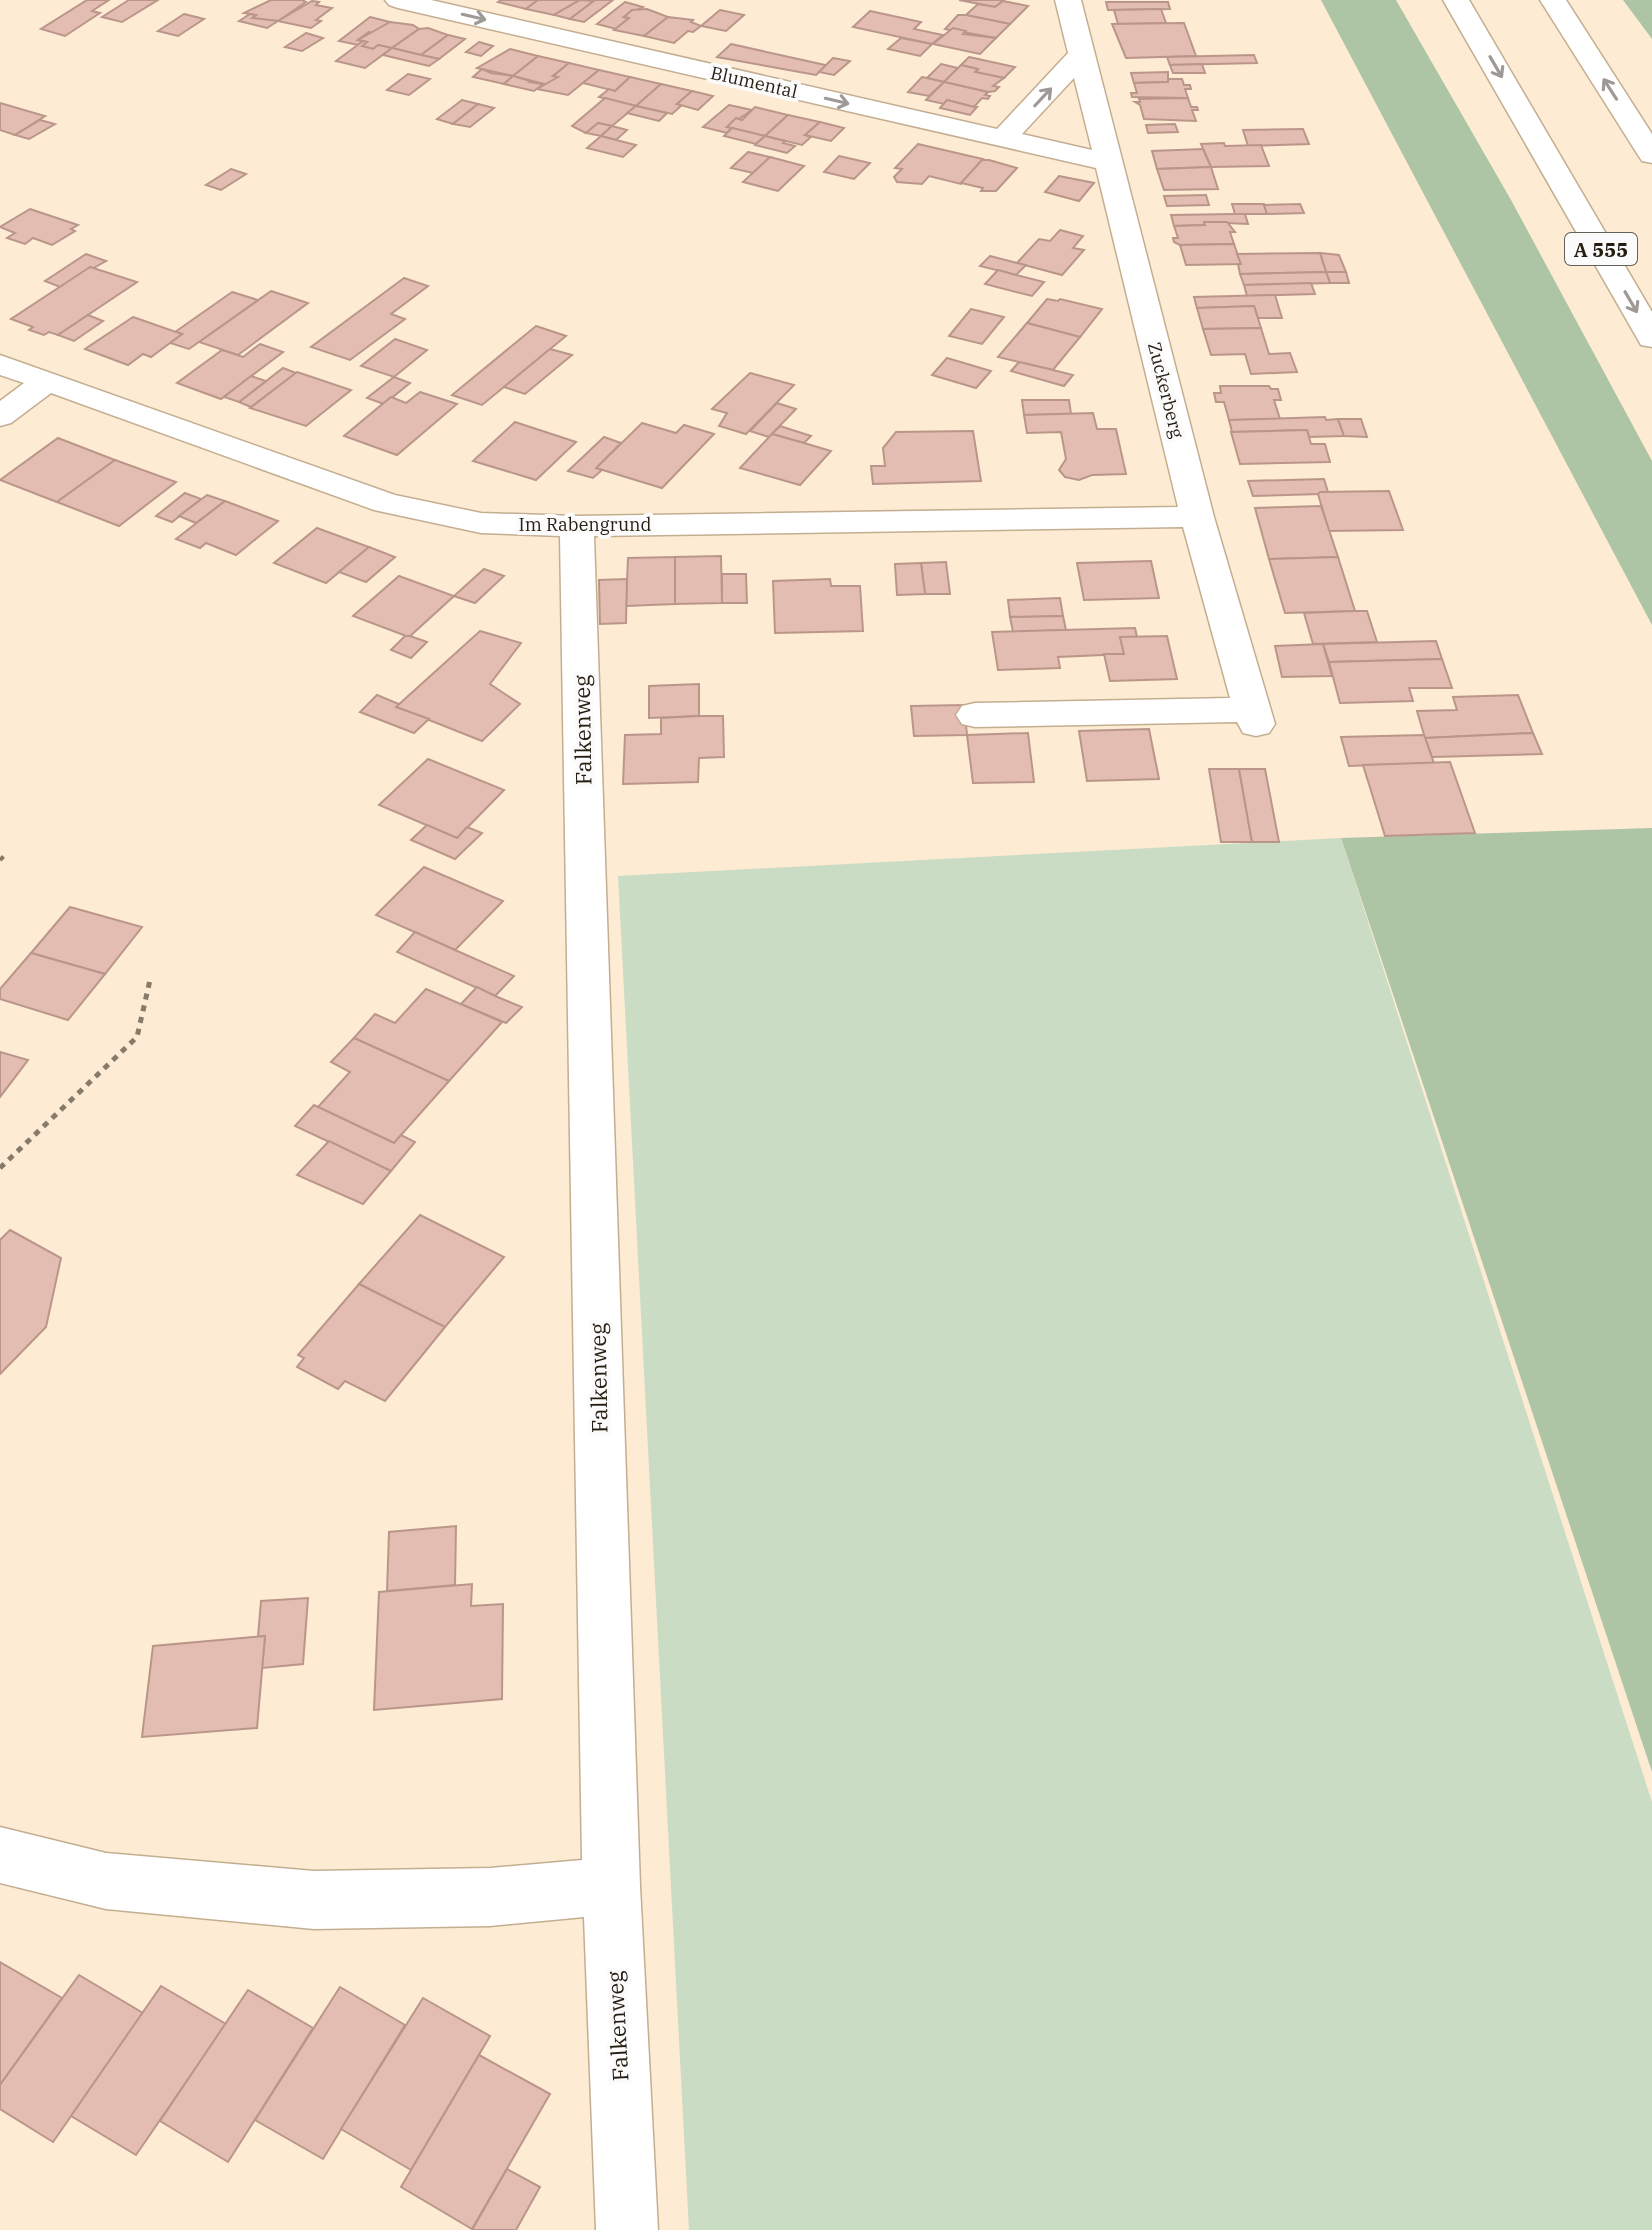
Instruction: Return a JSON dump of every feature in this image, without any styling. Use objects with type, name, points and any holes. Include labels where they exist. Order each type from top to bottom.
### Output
[{"type":"main road","name":"Blumental","points":[[398,0],[1111,163]]},
{"type":"main road","name":"Zuckerberg","points":[[975,715],[1254,717],[1197,517],[1068,0]]},
{"type":"main road","name":"A 555","points":[[1456,0],[1652,338]]},
{"type":"main road","points":[[1553,0],[1652,155]]},
{"type":"main road","points":[[1003,139],[1082,54]]},
{"type":"main road","name":"Im Rabengrund","points":[[0,364],[386,503],[481,523],[577,526],[1197,517]]},
{"type":"main road","points":[[0,416],[47,381]]},
{"type":"main road","name":"Falkenweg","points":[[577,526],[611,1886],[627,2230]]},
{"type":"main road","points":[[0,1855],[106,1881],[314,1900],[490,1897],[611,1886]]},
{"type":"path","points":[[0,860],[6,854]]},
{"type":"path","points":[[0,1168],[137,1037],[150,980]]},
{"type":"green space","points":[[1321,0],[1396,0],[1511,200],[1652,461],[1652,625]]},
{"type":"green space","points":[[1623,0],[1652,0],[1652,39]]},
{"type":"green space","points":[[1652,828],[1652,1772],[1341,838]]},
{"type":"green space","points":[[1341,838],[1652,1802],[1652,2230],[689,2230],[618,876]]},
{"type":"building","points":[[87,0],[109,0],[92,11],[100,13],[65,36],[41,29]]},
{"type":"building","points":[[129,0],[158,0],[122,22],[102,17]]},
{"type":"building","points":[[271,0],[306,2],[278,21],[252,18],[256,15],[244,13]]},
{"type":"building","points":[[538,0],[526,9],[498,2]]},
{"type":"building","points":[[538,0],[580,0],[554,15],[526,9]]},
{"type":"building","points":[[580,0],[594,1],[570,19],[554,15]]},
{"type":"building","points":[[595,0],[613,0],[584,22],[570,19]]},
{"type":"building","points":[[959,0],[1004,0],[995,7]]},
{"type":"building","points":[[312,1],[319,2],[316,5],[332,8],[311,28],[278,21]]},
{"type":"building","points":[[1003,1],[1028,6],[1010,24],[966,15],[978,4],[995,7]]},
{"type":"building","points":[[625,2],[643,7],[624,17],[629,18],[616,29],[597,24]]},
{"type":"building","points":[[1106,2],[1168,2],[1170,9],[1108,10]]},
{"type":"building","points":[[647,9],[668,17],[644,36],[614,30],[629,18],[624,17],[632,10]]},
{"type":"building","points":[[1161,9],[1166,23],[1118,24],[1114,10]]},
{"type":"building","points":[[720,10],[744,15],[726,31],[701,26]]},
{"type":"building","points":[[870,11],[921,22],[914,29],[943,35],[932,44],[853,27]]},
{"type":"building","points":[[184,14],[204,19],[178,36],[158,31]]},
{"type":"building","points":[[250,14],[256,15],[252,18],[278,21],[267,28],[239,21]]},
{"type":"building","points":[[958,15],[1010,24],[996,38],[945,29]]},
{"type":"building","points":[[370,17],[390,22],[374,34],[369,32],[358,40],[363,41],[358,45],[339,41]]},
{"type":"building","points":[[668,17],[693,20],[691,22],[701,26],[693,32],[688,31],[674,43],[644,36]]},
{"type":"building","points":[[390,22],[413,25],[419,29],[392,48],[362,46],[367,42],[358,40]]},
{"type":"building","points":[[1184,23],[1196,56],[1126,58],[1112,24]]},
{"type":"building","points":[[428,28],[448,35],[421,55],[392,48],[419,29]]},
{"type":"building","points":[[953,28],[966,31],[963,34],[996,38],[980,54],[933,44]]},
{"type":"building","points":[[306,33],[323,38],[302,51],[285,47]]},
{"type":"building","points":[[448,35],[465,39],[439,59],[421,55]]},
{"type":"building","points":[[901,38],[932,44],[920,56],[888,49]]},
{"type":"building","points":[[363,41],[367,42],[362,46],[373,49],[378,45],[392,48],[365,68],[336,61]]},
{"type":"building","points":[[479,42],[493,46],[481,56],[466,52]]},
{"type":"building","points":[[731,44],[826,66],[816,75],[717,57]]},
{"type":"building","points":[[392,48],[439,59],[429,66],[383,55]]},
{"type":"building","points":[[510,49],[538,56],[513,76],[477,68]]},
{"type":"building","points":[[1254,55],[1257,63],[1170,65],[1167,57]]},
{"type":"building","points":[[538,56],[569,63],[553,76],[558,77],[548,85],[513,76]]},
{"type":"building","points":[[969,57],[1015,67],[1004,78],[975,72],[978,69],[961,65]]},
{"type":"building","points":[[833,58],[850,61],[834,75],[819,72]]},
{"type":"building","points":[[569,63],[599,70],[568,95],[537,89],[558,77],[553,76]]},
{"type":"building","points":[[941,64],[958,68],[944,82],[927,78]]},
{"type":"building","points":[[1202,64],[1205,73],[1173,73],[1170,65]]},
{"type":"building","points":[[961,65],[978,69],[975,72],[1004,78],[993,86],[999,87],[995,91],[988,92],[944,82]]},
{"type":"building","points":[[482,69],[513,76],[504,84],[473,77]]},
{"type":"building","points":[[599,70],[630,77],[615,91],[583,83]]},
{"type":"building","points":[[1168,72],[1168,82],[1134,83],[1131,73]]},
{"type":"building","points":[[408,74],[430,79],[409,95],[387,90]]},
{"type":"building","points":[[513,76],[543,84],[534,91],[504,84]]},
{"type":"building","points":[[630,77],[661,84],[636,106],[599,97],[609,89],[615,91]]},
{"type":"building","points":[[922,77],[944,82],[929,96],[908,92]]},
{"type":"building","points":[[1168,79],[1182,79],[1184,85],[1190,85],[1191,89],[1185,89],[1188,98],[1132,97],[1131,93],[1137,93],[1134,83],[1168,82]]},
{"type":"building","points":[[944,82],[988,92],[985,95],[990,96],[988,99],[982,98],[974,107],[947,100],[944,104],[926,100]]},
{"type":"building","points":[[661,84],[692,91],[677,104],[682,105],[672,114],[636,106]]},
{"type":"building","points":[[692,91],[713,96],[698,110],[677,104]]},
{"type":"building","points":[[605,98],[636,106],[612,126],[598,123],[586,133],[572,126]]},
{"type":"building","points":[[1188,98],[1191,107],[1197,107],[1198,110],[1192,110],[1196,121],[1144,119],[1140,105],[1135,102],[1140,102],[1139,99]]},
{"type":"building","points":[[462,100],[478,104],[453,124],[437,119]]},
{"type":"building","points":[[947,100],[977,107],[970,115],[940,108]]},
{"type":"building","points":[[0,103],[45,116],[15,135],[0,130]]},
{"type":"building","points":[[478,104],[494,108],[470,127],[453,124]]},
{"type":"building","points":[[729,105],[752,110],[727,127],[732,128],[727,133],[703,127]]},
{"type":"building","points":[[636,106],[667,113],[659,121],[627,113]]},
{"type":"building","points":[[755,107],[788,115],[765,136],[727,127],[736,118],[742,120]]},
{"type":"building","points":[[788,115],[820,122],[805,135],[811,137],[802,145],[765,136]]},
{"type":"building","points":[[40,120],[55,124],[29,139],[15,135]]},
{"type":"building","points":[[820,122],[844,128],[831,141],[805,135]]},
{"type":"building","points":[[598,123],[612,126],[601,136],[586,133]]},
{"type":"building","points":[[1175,124],[1178,132],[1148,133],[1146,125]]},
{"type":"building","points":[[612,126],[627,130],[616,140],[601,136]]},
{"type":"building","points":[[732,128],[765,136],[756,144],[724,136]]},
{"type":"building","points":[[1303,129],[1309,144],[1248,146],[1243,130]]},
{"type":"building","points":[[601,136],[636,145],[623,157],[587,148]]},
{"type":"building","points":[[765,136],[795,146],[787,153],[755,145]]},
{"type":"building","points":[[1224,143],[1225,146],[1261,145],[1269,166],[1211,167],[1201,144]]},
{"type":"building","points":[[918,144],[983,159],[961,184],[929,176],[922,184],[897,182],[894,177],[902,169],[895,168]]},
{"type":"building","points":[[1203,149],[1211,167],[1157,169],[1152,151]]},
{"type":"building","points":[[748,152],[770,157],[753,173],[731,168]]},
{"type":"building","points":[[839,156],[870,163],[854,179],[824,172]]},
{"type":"building","points":[[770,157],[804,166],[778,191],[743,182]]},
{"type":"building","points":[[982,160],[1017,168],[996,191],[981,191],[983,188],[961,183]]},
{"type":"building","points":[[1211,167],[1218,189],[1164,190],[1157,169]]},
{"type":"building","points":[[231,169],[246,174],[221,190],[206,185]]},
{"type":"building","points":[[1059,176],[1094,183],[1079,201],[1045,192]]},
{"type":"building","points":[[1206,195],[1209,205],[1167,206],[1164,196]]},
{"type":"building","points":[[1232,204],[1264,204],[1267,214],[1235,214]]},
{"type":"building","points":[[1300,204],[1304,213],[1267,214],[1264,205]]},
{"type":"building","points":[[30,209],[78,225],[71,229],[75,231],[52,245],[33,238],[25,244],[7,238],[15,233],[0,227]]},
{"type":"building","points":[[1245,214],[1248,224],[1204,222],[1205,225],[1174,226],[1171,215]]},
{"type":"building","points":[[1204,222],[1227,222],[1235,232],[1230,232],[1234,244],[1180,245],[1174,242],[1173,238],[1178,238],[1174,226],[1205,225]]},
{"type":"building","points":[[1060,230],[1083,236],[1073,248],[1084,250],[1062,275],[1017,263],[1039,239],[1050,241]]},
{"type":"building","points":[[1234,244],[1241,264],[1186,265],[1180,245]]},
{"type":"building","points":[[1320,253],[1339,255],[1346,272],[1326,272]]},
{"type":"building","points":[[1320,253],[1326,272],[1240,274],[1238,264],[1241,264],[1237,254]]},
{"type":"building","points":[[86,254],[106,261],[60,287],[45,281]]},
{"type":"building","points":[[990,256],[1026,265],[1016,275],[980,266]]},
{"type":"building","points":[[90,267],[137,282],[58,335],[29,330],[33,327],[11,319]]},
{"type":"building","points":[[998,270],[1044,282],[1032,296],[985,284]]},
{"type":"building","points":[[1326,272],[1346,272],[1349,283],[1330,283]]},
{"type":"building","points":[[1326,272],[1330,283],[1244,285],[1240,274]]},
{"type":"building","points":[[404,278],[428,286],[391,314],[405,319],[350,360],[311,347]]},
{"type":"building","points":[[1311,283],[1315,294],[1247,296],[1244,285]]},
{"type":"building","points":[[271,291],[308,303],[238,355],[199,342]]},
{"type":"building","points":[[232,292],[258,300],[189,349],[170,343],[182,334],[175,332]]},
{"type":"building","points":[[1275,295],[1282,318],[1258,318],[1254,306],[1197,308],[1194,297]]},
{"type":"building","points":[[1047,299],[1102,309],[1080,337],[1027,323]]},
{"type":"building","points":[[1254,306],[1261,328],[1203,329],[1197,308]]},
{"type":"building","points":[[971,309],[1004,317],[982,344],[949,336]]},
{"type":"building","points":[[88,315],[103,321],[74,341],[58,335]]},
{"type":"building","points":[[133,317],[182,334],[151,357],[143,354],[128,365],[85,349]]},
{"type":"building","points":[[1027,323],[1080,337],[1053,370],[998,357]]},
{"type":"building","points":[[536,326],[566,336],[482,405],[452,395]]},
{"type":"building","points":[[1261,328],[1269,354],[1290,353],[1297,372],[1251,374],[1245,354],[1211,355],[1203,329]]},
{"type":"building","points":[[395,339],[427,350],[394,377],[361,366]]},
{"type":"building","points":[[260,344],[283,352],[221,399],[177,383],[222,350],[243,357]]},
{"type":"building","points":[[550,349],[572,355],[525,394],[504,387]]},
{"type":"building","points":[[947,358],[991,371],[976,388],[932,375]]},
{"type":"building","points":[[1019,362],[1073,375],[1064,386],[1011,371]]},
{"type":"building","points":[[283,368],[296,373],[251,407],[239,402]]},
{"type":"building","points":[[297,372],[351,390],[306,426],[250,408]]},
{"type":"building","points":[[750,373],[794,385],[746,434],[719,426],[727,413],[712,409]]},
{"type":"building","points":[[251,376],[266,381],[239,402],[224,397]]},
{"type":"building","points":[[394,377],[410,383],[384,404],[367,398]]},
{"type":"building","points":[[1220,386],[1269,386],[1278,389],[1281,400],[1274,400],[1280,419],[1229,420],[1224,402],[1216,402],[1214,393],[1221,393]]},
{"type":"building","points":[[420,392],[457,404],[397,455],[344,436],[391,397],[406,403]]},
{"type":"building","points":[[1022,400],[1069,400],[1071,414],[1024,415]]},
{"type":"building","points":[[777,403],[796,409],[769,437],[750,431]]},
{"type":"building","points":[[1093,413],[1097,429],[1116,429],[1126,474],[1092,475],[1079,480],[1065,477],[1059,470],[1066,459],[1061,432],[1027,433],[1024,415]]},
{"type":"building","points":[[1325,417],[1326,420],[1338,419],[1344,436],[1309,437],[1307,430],[1232,432],[1229,420]]},
{"type":"building","points":[[1338,419],[1361,419],[1367,437],[1344,436]]},
{"type":"building","points":[[515,422],[576,442],[536,480],[473,461]]},
{"type":"building","points":[[642,423],[676,433],[684,425],[714,434],[662,488],[596,468]]},
{"type":"building","points":[[780,426],[811,436],[804,443],[772,434]]},
{"type":"building","points":[[1307,430],[1311,444],[1325,444],[1330,462],[1240,464],[1231,432]]},
{"type":"building","points":[[973,431],[981,481],[873,484],[871,466],[885,466],[883,448],[896,432]]},
{"type":"building","points":[[772,434],[831,451],[800,485],[740,468]]},
{"type":"building","points":[[604,437],[621,443],[596,468],[602,470],[593,478],[568,471]]},
{"type":"building","points":[[58,438],[115,460],[57,502],[0,480]]},
{"type":"building","points":[[115,460],[176,482],[119,526],[57,502]]},
{"type":"building","points":[[1324,479],[1328,492],[1321,494],[1253,496],[1248,481]]},
{"type":"building","points":[[1389,491],[1403,530],[1329,531],[1320,492]]},
{"type":"building","points":[[185,493],[201,499],[172,522],[156,516]]},
{"type":"building","points":[[207,495],[225,501],[196,523],[179,516]]},
{"type":"building","points":[[225,501],[278,521],[236,555],[206,543],[200,548],[176,539]]},
{"type":"building","points":[[1321,506],[1338,557],[1269,559],[1255,508]]},
{"type":"building","points":[[317,528],[369,547],[326,583],[274,563]]},
{"type":"building","points":[[369,547],[395,557],[366,582],[339,572]]},
{"type":"building","points":[[721,556],[722,603],[675,604],[675,557]]},
{"type":"building","points":[[675,557],[675,604],[626,606],[628,558]]},
{"type":"building","points":[[1338,557],[1355,611],[1285,613],[1269,559]]},
{"type":"building","points":[[1151,561],[1159,598],[1084,600],[1077,563]]},
{"type":"building","points":[[946,562],[950,594],[925,594],[921,563]]},
{"type":"building","points":[[921,563],[925,594],[897,595],[895,564]]},
{"type":"building","points":[[484,569],[504,576],[475,603],[454,596]]},
{"type":"building","points":[[722,574],[746,574],[747,603],[722,603]]},
{"type":"building","points":[[399,576],[454,596],[409,637],[353,616]]},
{"type":"building","points":[[627,579],[626,623],[600,624],[599,580]]},
{"type":"building","points":[[830,579],[831,586],[860,586],[863,631],[775,633],[773,581]]},
{"type":"building","points":[[1060,598],[1063,616],[1010,617],[1008,600]]},
{"type":"building","points":[[1367,611],[1377,642],[1313,644],[1304,613]]},
{"type":"building","points":[[1063,616],[1066,630],[1013,632],[1010,617]]},
{"type":"building","points":[[1135,628],[1137,637],[1120,637],[1124,654],[1058,657],[1060,668],[998,670],[992,632]]},
{"type":"building","points":[[480,631],[521,643],[490,684],[520,704],[482,741],[396,707]]},
{"type":"building","points":[[405,636],[427,642],[411,658],[391,650]]},
{"type":"building","points":[[1167,636],[1177,679],[1110,681],[1104,654],[1124,654],[1120,637]]},
{"type":"building","points":[[1436,641],[1442,659],[1329,662],[1323,644]]},
{"type":"building","points":[[1323,644],[1332,676],[1282,677],[1275,646]]},
{"type":"building","points":[[1442,659],[1452,688],[1409,688],[1413,701],[1340,703],[1329,662]]},
{"type":"building","points":[[699,684],[699,716],[649,718],[649,686]]},
{"type":"building","points":[[377,695],[399,704],[396,707],[429,719],[414,733],[360,712]]},
{"type":"building","points":[[1518,695],[1533,733],[1425,738],[1417,711],[1457,710],[1453,697]]},
{"type":"building","points":[[964,705],[967,735],[914,736],[911,706]]},
{"type":"building","points":[[723,716],[724,757],[699,758],[698,782],[623,784],[625,735],[661,734],[661,718]]},
{"type":"building","points":[[1149,729],[1159,779],[1087,781],[1079,731]]},
{"type":"building","points":[[1028,733],[1034,782],[973,783],[967,735]]},
{"type":"building","points":[[1533,733],[1542,754],[1432,757],[1425,738]]},
{"type":"building","points":[[1424,735],[1434,763],[1349,766],[1341,737]]},
{"type":"building","points":[[428,759],[504,790],[457,838],[379,805]]},
{"type":"building","points":[[1450,762],[1475,833],[1385,836],[1363,765]]},
{"type":"building","points":[[1209,769],[1239,769],[1252,842],[1221,842]]},
{"type":"building","points":[[1239,769],[1265,769],[1279,842],[1252,842]]},
{"type":"building","points":[[427,825],[457,838],[467,827],[482,833],[455,859],[411,840]]},
{"type":"building","points":[[424,867],[503,901],[455,950],[376,915]]},
{"type":"building","points":[[70,907],[142,927],[105,974],[31,953]]},
{"type":"building","points":[[415,932],[514,976],[495,996],[397,952]]},
{"type":"building","points":[[31,953],[105,974],[68,1020],[0,999],[0,989]]},
{"type":"building","points":[[477,987],[522,1007],[506,1023],[461,1004]]},
{"type":"building","points":[[426,989],[502,1022],[449,1081],[354,1038],[375,1014],[395,1023]]},
{"type":"building","points":[[354,1038],[449,1081],[394,1143],[318,1107],[350,1072],[331,1062]]},
{"type":"building","points":[[0,1052],[28,1060],[0,1097]]},
{"type":"building","points":[[314,1105],[394,1143],[401,1135],[415,1142],[391,1171],[295,1126]]},
{"type":"building","points":[[329,1141],[391,1171],[363,1204],[297,1175]]},
{"type":"building","points":[[420,1215],[504,1257],[445,1327],[359,1284]]},
{"type":"building","points":[[10,1230],[61,1258],[46,1327],[0,1374],[0,1240]]},
{"type":"building","points":[[359,1284],[445,1327],[385,1401],[345,1381],[338,1389],[297,1367],[304,1358],[298,1355]]},
{"type":"building","points":[[456,1526],[455,1585],[387,1591],[389,1532]]},
{"type":"building","points":[[472,1584],[471,1606],[503,1604],[502,1699],[374,1710],[379,1592]]},
{"type":"building","points":[[308,1598],[303,1664],[262,1668],[265,1636],[258,1637],[261,1601]]},
{"type":"building","points":[[265,1636],[257,1728],[142,1737],[153,1646]]},
{"type":"building","points":[[0,1962],[62,1998],[0,2085]]},
{"type":"building","points":[[79,1975],[143,2013],[53,2142],[0,2109],[0,2085]]},
{"type":"building","points":[[161,1986],[226,2024],[136,2155],[71,2116]]},
{"type":"building","points":[[340,1987],[405,2025],[323,2159],[255,2120]]},
{"type":"building","points":[[248,1990],[313,2028],[228,2162],[160,2121]]},
{"type":"building","points":[[423,1998],[490,2036],[411,2170],[341,2129]]},
{"type":"building","points":[[479,2055],[550,2094],[472,2229],[401,2187]]},
{"type":"building","points":[[507,2169],[540,2187],[516,2230],[472,2230]]}]
